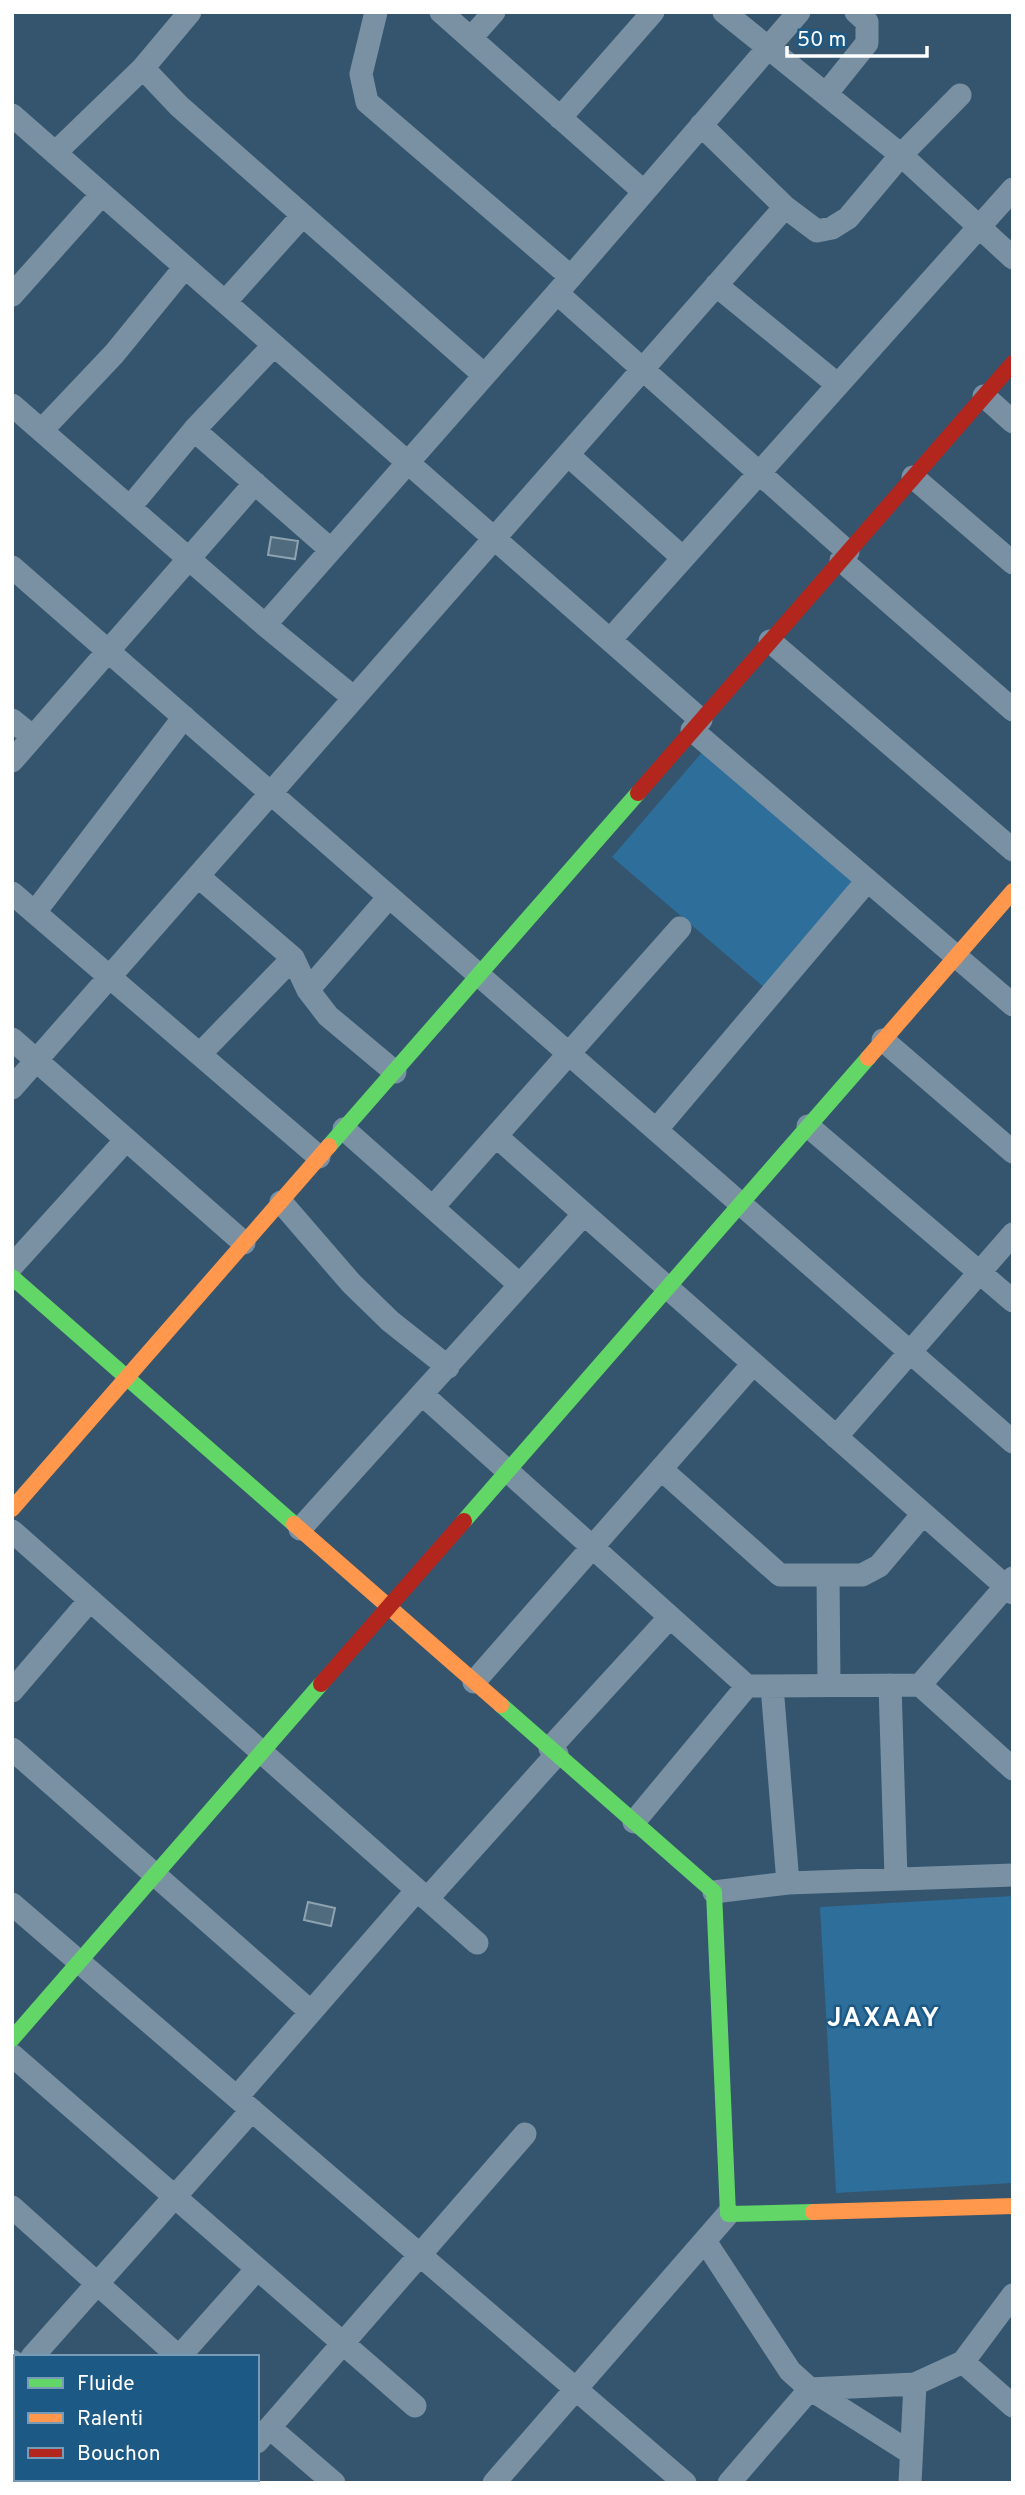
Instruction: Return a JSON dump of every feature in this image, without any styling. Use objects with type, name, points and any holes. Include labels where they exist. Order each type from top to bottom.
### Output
[{"type":"street","points":[[55,153],[143,68],[190,12]]},
{"type":"street","points":[[376,12],[361,74],[367,102],[564,285],[642,370],[759,473],[844,556],[1013,710]]},
{"type":"street","points":[[441,12],[643,191]]},
{"type":"street","points":[[471,38],[494,12]]},
{"type":"street","points":[[560,118],[653,12]]},
{"type":"street","points":[[724,12],[901,155],[1013,258]]},
{"type":"street","points":[[265,625],[564,285],[799,12]]},
{"type":"street","points":[[827,94],[867,43],[866,22],[856,12]]},
{"type":"street","points":[[143,68],[179,106],[483,374]]},
{"type":"street","points":[[701,125],[785,207],[817,231],[832,228],[848,218],[901,155],[960,95]]},
{"type":"street","points":[[12,115],[610,640],[697,725],[867,881],[1013,1005]]},
{"type":"street","points":[[610,640],[1013,189]]},
{"type":"street","points":[[12,295],[102,194]]},
{"type":"street","points":[[12,1088],[785,207]]},
{"type":"street","points":[[225,302],[303,215]]},
{"type":"street","points":[[42,430],[114,354],[186,267]]},
{"type":"street","points":[[716,285],[838,385]]},
{"type":"street","points":[[130,507],[194,430],[274,345]]},
{"type":"street","points":[[12,1509],[1013,363]]},
{"type":"street","points":[[984,396],[1013,422]]},
{"type":"street","points":[[12,405],[265,625],[355,698]]},
{"type":"street","points":[[194,430],[331,549]]},
{"type":"street","points":[[568,455],[683,558]]},
{"type":"street","points":[[913,477],[1013,563]]},
{"type":"street","points":[[12,761],[255,483]]},
{"type":"street","points":[[12,567],[1013,1442]]},
{"type":"street","points":[[770,641],[1013,850]]},
{"type":"street","points":[[35,912],[184,717]]},
{"type":"street","points":[[12,720],[33,737]]},
{"type":"street","points":[[198,877],[293,958],[308,990],[328,1016],[395,1072]]},
{"type":"street","points":[[656,1130],[867,881]]},
{"type":"street","points":[[12,2039],[1013,891]]},
{"type":"street","points":[[12,892],[319,1157]]},
{"type":"street","points":[[308,990],[389,897]]},
{"type":"street","points":[[433,1207],[680,928]]},
{"type":"street","points":[[200,1054],[293,958]]},
{"type":"street","points":[[12,1039],[244,1243]]},
{"type":"street","points":[[883,1040],[1013,1152]]},
{"type":"street","points":[[808,1126],[1013,1301]]},
{"type":"street","points":[[344,1129],[520,1284]]},
{"type":"street","points":[[496,1136],[923,1514],[1010,1586],[920,1685]]},
{"type":"street","points":[[12,1266],[125,1141]]},
{"type":"street","points":[[281,1202],[351,1283],[390,1321],[447,1367]]},
{"type":"street","points":[[300,1529],[584,1214]]},
{"type":"street","points":[[836,1437],[1013,1234]]},
{"type":"street","points":[[12,1277],[714,1892],[728,2214],[498,2482]]},
{"type":"street","points":[[474,1682],[753,1364]]},
{"type":"street","points":[[423,1395],[747,1686],[920,1685],[1013,1769]]},
{"type":"street","points":[[661,1469],[780,1575],[862,1575],[879,1566],[923,1514]]},
{"type":"street","points":[[12,1531],[477,1943]]},
{"type":"street","points":[[828,1575],[829,1685]]},
{"type":"street","points":[[12,1692],[90,1600]]},
{"type":"street","points":[[34,2355],[175,2197],[311,2012],[554,1751],[670,1616]]},
{"type":"street","points":[[890,1685],[896,1878]]},
{"type":"street","points":[[634,1822],[747,1686]]},
{"type":"street","points":[[772,1686],[788,1883]]},
{"type":"street","points":[[12,1749],[311,2012]]},
{"type":"street","points":[[714,1892],[788,1883],[1013,1875]]},
{"type":"street","points":[[12,1904],[685,2483]]},
{"type":"street","points":[[12,2055],[415,2406]]},
{"type":"street","points":[[334,2483],[263,2435],[525,2134]]},
{"type":"street","points":[[728,2214],[1013,2206]]},
{"type":"street","points":[[12,2207],[177,2355]]},
{"type":"street","points":[[705,2241],[790,2371],[810,2389],[911,2453]]},
{"type":"street","points":[[181,2355],[257,2269]]},
{"type":"street","points":[[729,2483],[810,2389],[915,2384],[963,2362],[1013,2295]]},
{"type":"street","points":[[963,2362],[1013,2406]]},
{"type":"street","points":[[910,2483],[915,2384]]},
{"type":"shaded area","points":[[704,750],[857,881],[765,988],[612,857]]},
{"type":"shaded area","points":[[1013,1896],[1013,2183],[836,2193],[820,1907]]},
{"type":"building","points":[[271,537],[298,541],[295,559],[268,555]]},
{"type":"building","points":[[308,1902],[335,1908],[331,1926],[304,1920]]},
{"type":"traffic: fast","points":[[329,1146],[638,793]]},
{"type":"traffic: fast","points":[[464,1521],[868,1058]]},
{"type":"traffic: fast","points":[[12,1277],[294,1524]]},
{"type":"traffic: fast","points":[[12,2039],[321,1684]]},
{"type":"traffic: fast","points":[[501,1705],[714,1892],[728,2214],[813,2212]]},
{"type":"traffic: slow","points":[[868,1058],[1013,891]]},
{"type":"traffic: slow","points":[[12,1509],[329,1146]]},
{"type":"traffic: slow","points":[[294,1524],[501,1705]]},
{"type":"traffic: slow","points":[[813,2212],[1013,2206]]},
{"type":"traffic: jam","points":[[638,793],[1013,363]]},
{"type":"traffic: jam","points":[[321,1684],[464,1521]]},
{"type":"district","name":"JAXAAY","points":[[884,2019]]}]
